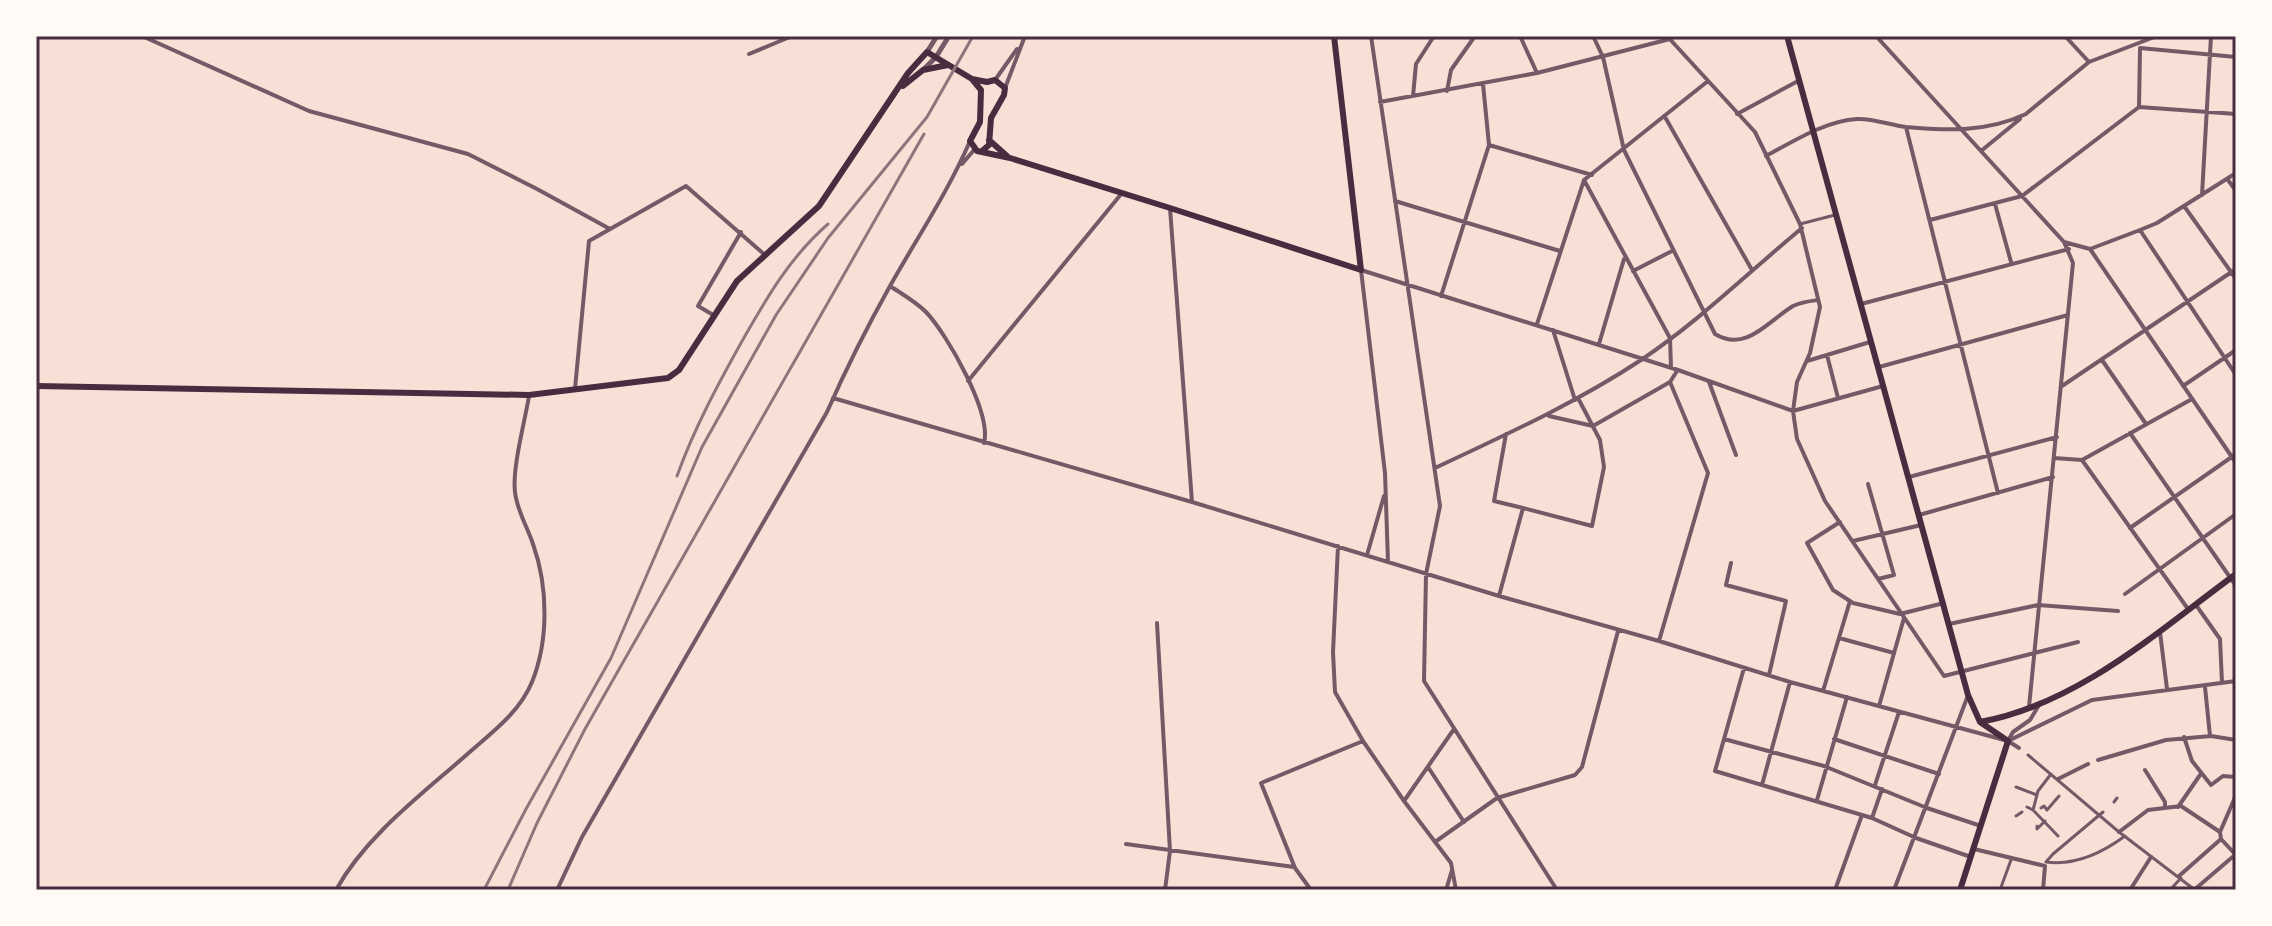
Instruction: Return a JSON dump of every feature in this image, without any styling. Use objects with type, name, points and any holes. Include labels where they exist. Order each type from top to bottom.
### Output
[{"type":"main road","points":[[987,82],[982,94],[982,110],[970,141],[978,150],[1361,270],[1334,36]]},
{"type":"main road","points":[[1787,36],[1968,695],[1980,722],[2008,741],[1960,890]]},
{"type":"main road","points":[[36,386],[529,395],[668,378],[679,370],[737,281],[819,206],[908,73],[927,52],[972,79],[995,80],[1005,88],[991,118],[988,147],[978,150]]},
{"type":"main road","points":[[893,96],[923,70],[934,65],[948,65]]},
{"type":"main road","points":[[972,79],[989,103],[999,102]]},
{"type":"main road","points":[[975,133],[983,133],[1010,158]]},
{"type":"main road","points":[[1980,722],[2029,710],[2095,677],[2233,576]]},
{"type":"street","points":[[142,36],[309,111],[468,154],[610,229]]},
{"type":"street","points":[[749,54],[792,36]]},
{"type":"street","points":[[927,52],[937,36]]},
{"type":"street","points":[[923,70],[936,57],[949,36]]},
{"type":"street","points":[[1371,36],[1440,506],[1426,574],[1424,681],[1557,890]]},
{"type":"street","points":[[1413,96],[1416,64],[1434,36]]},
{"type":"street","points":[[1447,91],[1451,70],[1475,36]]},
{"type":"street","points":[[1520,36],[1537,73]]},
{"type":"street","points":[[1593,36],[1603,57],[1624,150],[1715,334],[1735,340],[1754,335],[1801,303],[1818,300]]},
{"type":"street","points":[[1876,36],[2064,242],[2073,263],[2029,710]]},
{"type":"street","points":[[2065,36],[2089,62]]},
{"type":"street","points":[[1981,151],[2089,62],[2157,36]]},
{"type":"street","points":[[2202,195],[2211,36]]},
{"type":"street","points":[[1380,102],[1537,73],[1669,37],[1755,132],[1801,226],[1818,300],[1816,328],[1807,361],[1797,382],[1793,411],[1797,439],[1825,501],[1902,616],[1944,676],[2078,642]]},
{"type":"street","points":[[995,80],[1024,38]]},
{"type":"street","points":[[1005,88],[1024,38]]},
{"type":"street","points":[[2139,107],[2140,42]]},
{"type":"street","points":[[2140,48],[2236,57]]},
{"type":"street","points":[[1737,114],[1799,80]]},
{"type":"street","points":[[1537,324],[1584,180],[1708,81]]},
{"type":"street","points":[[1441,296],[1489,145],[1483,84]]},
{"type":"street","points":[[1930,220],[2022,196],[2139,107],[2236,114]]},
{"type":"street","points":[[1766,156],[1814,131],[1857,119],[1906,127],[1961,129],[2004,124],[2026,114]]},
{"type":"street","points":[[1665,117],[1752,270]]},
{"type":"street","points":[[1906,127],[1998,493]]},
{"type":"street","points":[[557,890],[582,837],[833,398],[890,286],[958,169],[970,141]]},
{"type":"street","points":[[1489,145],[1592,175]]},
{"type":"street","points":[[958,169],[978,150]]},
{"type":"street","points":[[2064,242],[2090,249],[2140,230],[2236,173]]},
{"type":"street","points":[[2228,179],[2236,191]]},
{"type":"street","points":[[1584,180],[1670,338],[1671,368]]},
{"type":"street","points":[[575,389],[589,241],[686,186],[765,255]]},
{"type":"street","points":[[968,381],[1122,193]]},
{"type":"street","points":[[1395,201],[1560,251]]},
{"type":"street","points":[[1995,204],[2011,262]]},
{"type":"street","points":[[2184,206],[2234,271],[2236,279]]},
{"type":"street","points":[[1170,208],[1192,502]]},
{"type":"street","points":[[1435,468],[1547,415],[1643,359],[1704,312],[1801,226],[1837,215]]},
{"type":"street","points":[[2140,230],[2236,375]]},
{"type":"street","points":[[715,316],[698,306],[741,232]]},
{"type":"street","points":[[1861,304],[2069,249]]},
{"type":"street","points":[[2090,249],[2234,455],[2236,463]]},
{"type":"street","points":[[1633,271],[1672,251]]},
{"type":"street","points":[[1599,344],[1625,257]]},
{"type":"street","points":[[1388,562],[1386,490],[1361,270],[1599,344],[1793,411],[1883,386]]},
{"type":"street","points":[[2062,386],[2234,271]]},
{"type":"street","points":[[890,286],[928,314],[947,342],[968,381],[986,428],[984,443]]},
{"type":"street","points":[[1879,367],[2068,315]]},
{"type":"street","points":[[1506,434],[1494,501],[1592,526],[1604,467],[1600,440],[1576,399],[1553,329]]},
{"type":"street","points":[[1807,361],[1872,341]]},
{"type":"street","points":[[2183,386],[2236,350]]},
{"type":"street","points":[[1827,355],[1838,398]]},
{"type":"street","points":[[2102,359],[2146,424]]},
{"type":"street","points":[[1547,415],[1593,426],[1670,382],[1678,370]]},
{"type":"street","points":[[1709,381],[1736,455]]},
{"type":"street","points":[[1659,641],[1708,473],[1670,382]]},
{"type":"street","points":[[336,890],[362,853],[404,810],[515,712],[531,684],[540,658],[545,623],[542,585],[534,546],[517,506],[514,488],[529,395]]},
{"type":"street","points":[[833,398],[1192,502],[1790,682],[2008,741],[2019,748]]},
{"type":"street","points":[[2054,458],[2082,460],[2192,399]]},
{"type":"street","points":[[2130,433],[2202,538],[2233,576],[2236,586]]},
{"type":"street","points":[[1909,477],[2057,437]]},
{"type":"street","points":[[2130,528],[2234,455]]},
{"type":"street","points":[[2082,460],[2188,609]]},
{"type":"street","points":[[1919,515],[2053,477]]},
{"type":"street","points":[[1868,484],[1894,575],[1878,579]]},
{"type":"street","points":[[1367,555],[1386,490]]},
{"type":"street","points":[[1499,596],[1523,508]]},
{"type":"street","points":[[2125,594],[2236,514]]},
{"type":"street","points":[[1840,522],[1807,543],[1833,590],[1850,601],[1902,616],[1944,603]]},
{"type":"street","points":[[1853,541],[1922,525]]},
{"type":"street","points":[[1338,546],[1333,686],[1363,741],[1452,867],[1456,890]]},
{"type":"street","points":[[1731,563],[1726,585],[1786,601],[1769,675]]},
{"type":"street","points":[[1823,691],[1850,601]]},
{"type":"street","points":[[2195,604],[2220,639],[2222,683]]},
{"type":"street","points":[[1949,624],[2038,605],[2118,611]]},
{"type":"street","points":[[1879,706],[1902,616]]},
{"type":"street","points":[[1157,623],[1170,851],[1165,890]]},
{"type":"street","points":[[2160,630],[2167,689]]},
{"type":"street","points":[[1435,842],[1497,798],[1575,775],[1582,767],[1618,631]]},
{"type":"street","points":[[1839,638],[1894,653]]},
{"type":"street","points":[[1744,668],[1715,771],[1872,818],[1916,838],[1971,857]]},
{"type":"street","points":[[2008,741],[2092,700],[2236,681]]},
{"type":"street","points":[[1762,785],[1790,682]]},
{"type":"street","points":[[2205,685],[2210,736]]},
{"type":"street","points":[[1894,890],[1968,695]]},
{"type":"street","points":[[1817,800],[1824,766],[1847,697]]},
{"type":"street","points":[[2008,741],[2013,732],[2030,720],[2039,705]]},
{"type":"street","points":[[1875,785],[1899,712]]},
{"type":"street","points":[[1404,801],[1454,729]]},
{"type":"street","points":[[2098,760],[2184,737],[2210,736],[2236,740]]},
{"type":"street","points":[[2184,737],[2192,761],[2200,775],[2211,785],[2223,776],[2236,776],[2236,783]]},
{"type":"street","points":[[1724,739],[1824,766],[1927,808],[1981,826]]},
{"type":"street","points":[[1834,739],[1939,774]]},
{"type":"street","points":[[1311,890],[1295,868],[1261,783],[1363,741]]},
{"type":"street","points":[[2028,755],[2119,832],[2195,890],[2236,854],[2221,839],[2220,832],[2236,795]]},
{"type":"street","points":[[2058,779],[2088,764]]},
{"type":"street","points":[[1428,766],[1464,822]]},
{"type":"street","points":[[2145,770],[2165,807]]},
{"type":"street","points":[[2033,810],[2037,795],[2051,774]]},
{"type":"street","points":[[2178,807],[2200,775]]},
{"type":"street","points":[[2016,787],[2037,795]]},
{"type":"street","points":[[1872,818],[1882,789]]},
{"type":"street","points":[[2035,804],[2047,810],[2059,796]]},
{"type":"street","points":[[2027,807],[2058,836]]},
{"type":"street","points":[[2119,832],[2148,810],[2165,807],[2178,807],[2220,832]]},
{"type":"street","points":[[2038,815],[2041,808]]},
{"type":"street","points":[[2016,816],[2022,812]]},
{"type":"street","points":[[2229,813],[2236,816]]},
{"type":"street","points":[[2043,890],[2046,864],[2053,854],[2101,814]]},
{"type":"street","points":[[1835,890],[1862,815]]},
{"type":"street","points":[[2037,826],[2037,829],[2045,821]]},
{"type":"street","points":[[1974,849],[2046,864],[2062,864],[2077,862],[2125,836]]},
{"type":"street","points":[[2170,890],[2221,839]]},
{"type":"street","points":[[1126,844],[1295,868]]},
{"type":"street","points":[[2130,890],[2151,857]]},
{"type":"street","points":[[2000,890],[2012,858]]},
{"type":"street","points":[[1446,890],[1452,867]]},
{"type":"railway","points":[[484,890],[611,658],[702,447],[776,315],[828,238],[927,117],[973,36]]},
{"type":"railway","points":[[508,890],[537,823],[585,729],[924,134]]},
{"type":"railway","points":[[677,476],[706,408],[760,311],[790,265],[828,224]]}]
